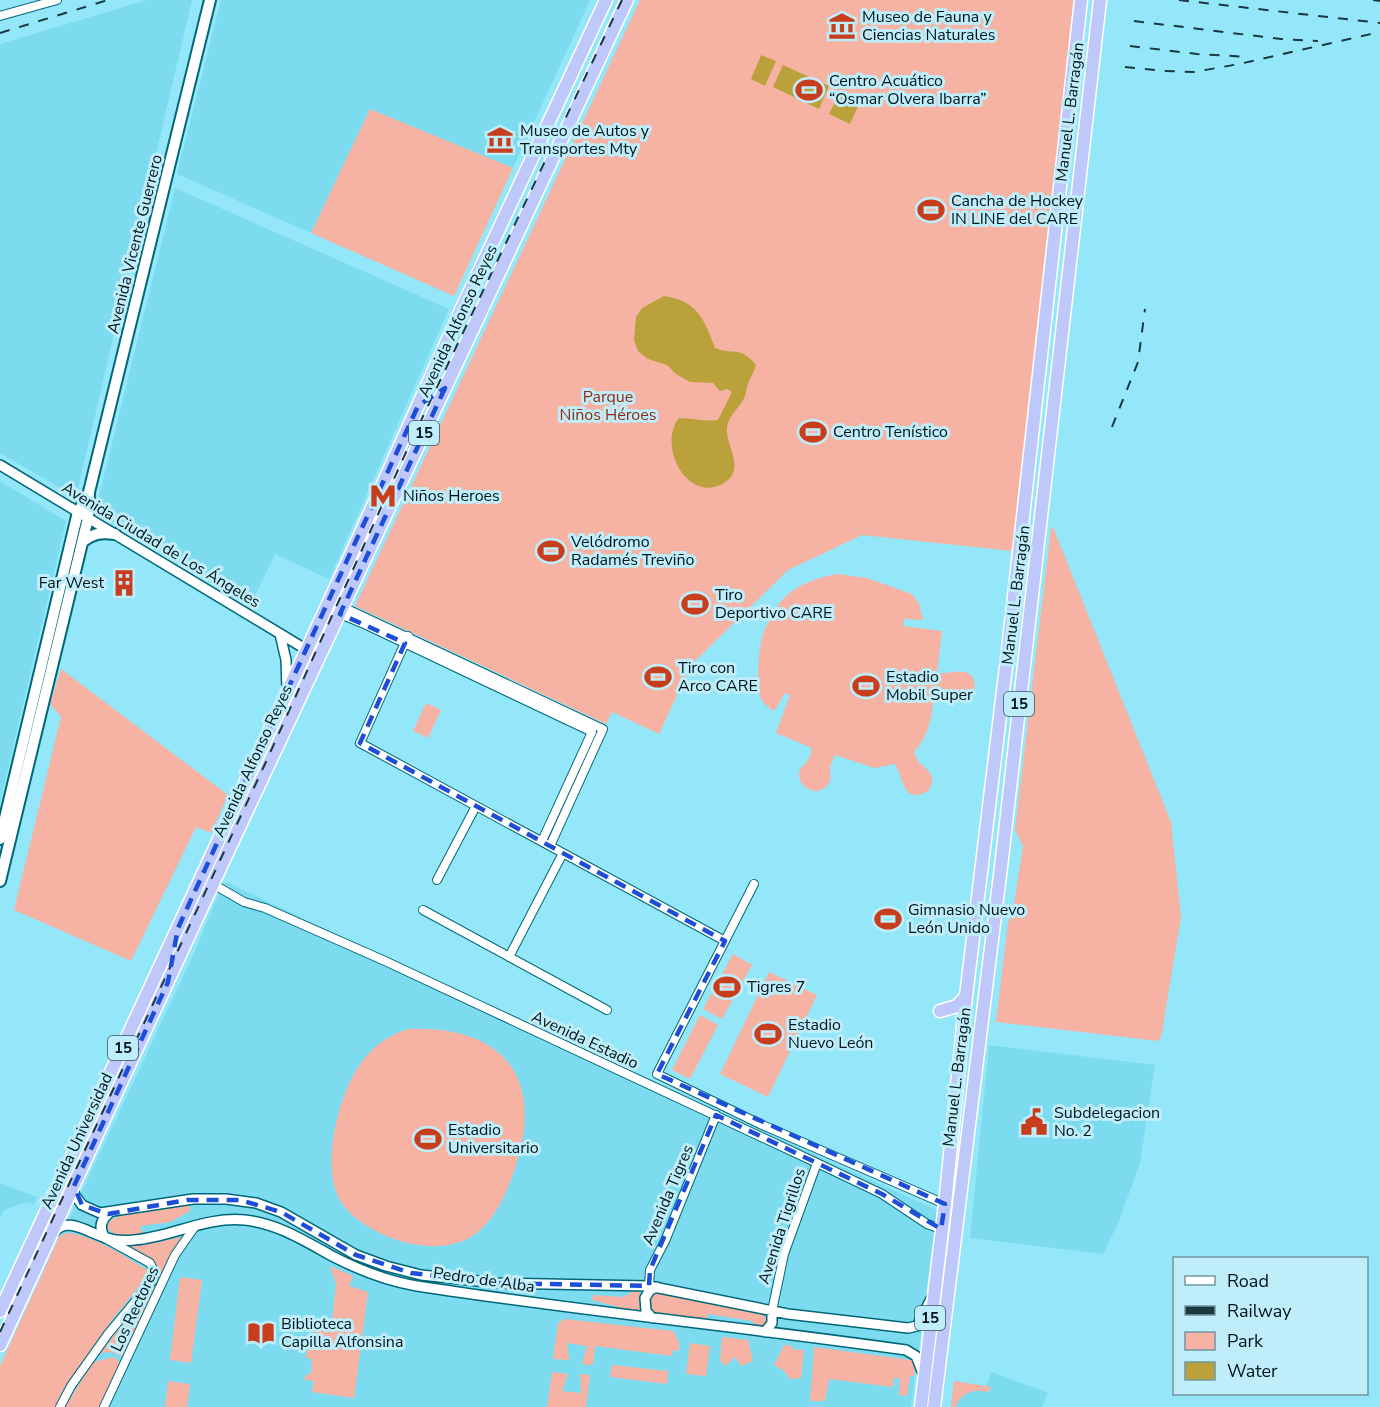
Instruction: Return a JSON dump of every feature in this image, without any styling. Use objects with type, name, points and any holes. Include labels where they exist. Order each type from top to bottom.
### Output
[{"type":"highway","points":[[561,94],[560,87],[567,66],[598,0]]},
{"type":"highway","name":"Avenida Alfonso Reyes","points":[[210,860],[606,0]]},
{"type":"highway","name":"Avenida Alfonso Reyes","points":[[213,884],[627,0]]},
{"type":"highway","points":[[564,134],[576,123],[635,0]]},
{"type":"highway","name":"Manuel L. Barragán","points":[[921,1407],[1081,0]]},
{"type":"highway","name":"Manuel L. Barragán","points":[[934,1407],[1001,867],[1100,0]]},
{"type":"highway","points":[[418,406],[445,388]]},
{"type":"highway","points":[[300,664],[331,633]]},
{"type":"highway","name":"Avenida Universidad","points":[[0,1311],[210,860]]},
{"type":"highway","name":"Avenida Universidad","points":[[0,1346],[213,884]]},
{"type":"highway","points":[[168,982],[178,928]]},
{"type":"highway","points":[[958,1087],[964,1073],[975,986],[972,956]]},
{"type":"highway","points":[[940,1011],[957,1006],[966,996]]},
{"type":"main road","name":"Avenida Vicente Guerrero","points":[[0,881],[88,518],[88,496],[210,0]]},
{"type":"main road","name":"Avenida Vicente Guerrero","points":[[0,839],[78,512],[88,496]]},
{"type":"main road","points":[[82,542],[101,533],[115,534]]},
{"type":"street","points":[[0,16],[57,0]]},
{"type":"street","name":"Avenida Ciudad de Los Ángeles","points":[[0,465],[307,650]]},
{"type":"street","points":[[341,611],[603,729],[550,846]]},
{"type":"street","points":[[280,634],[286,660],[287,691]]},
{"type":"street","points":[[406,640],[360,743],[725,941]]},
{"type":"street","points":[[453,662],[592,732],[542,841]]},
{"type":"street","points":[[437,880],[476,806]]},
{"type":"street","points":[[508,957],[563,853]]},
{"type":"street","name":"Avenida Estadio","points":[[213,884],[240,900],[266,908],[377,957],[817,1163],[882,1194],[927,1224],[941,1230]]},
{"type":"street","points":[[754,885],[657,1074],[760,1124],[945,1204]]},
{"type":"street","points":[[423,910],[607,1010]]},
{"type":"street","name":"Avenida Tigres","points":[[653,1287],[650,1270],[665,1241],[716,1115]]},
{"type":"street","name":"Avenida Tigrillos","points":[[772,1311],[789,1238],[817,1163]]},
{"type":"street","points":[[60,1407],[71,1386],[102,1343],[153,1280],[153,1268],[150,1263],[105,1238],[101,1223],[108,1214],[93,1211],[82,1205],[74,1194],[74,1186]]},
{"type":"street","name":"Pedro de Alba","points":[[108,1214],[187,1200],[218,1198],[248,1202],[276,1210],[356,1255],[411,1273],[497,1283],[653,1287],[772,1311],[911,1328],[920,1321],[933,1294]]},
{"type":"street","points":[[271,1225],[276,1210]]},
{"type":"street","name":"Pedro de Alba","points":[[48,1243],[56,1229],[65,1225],[122,1241],[147,1239],[218,1220],[271,1225],[286,1230],[359,1269],[398,1282],[652,1318],[909,1350],[916,1356],[924,1376]]},
{"type":"street","name":"Los Rectores","points":[[104,1407],[175,1256],[196,1225]]},
{"type":"street","points":[[652,1318],[646,1311],[645,1298],[653,1287]]},
{"type":"street","points":[[765,1332],[772,1323],[772,1311]]},
{"type":"highlighted area","points":[[445,388],[340,614],[405,643],[360,743],[725,941],[657,1074],[945,1204],[941,1229],[882,1194],[716,1115],[650,1270],[649,1286],[497,1283],[411,1273],[356,1255],[281,1212],[240,1200],[187,1200],[108,1214],[82,1205],[74,1186],[168,982],[178,928],[418,406]]},
{"type":"shaded area","points":[[147,0],[192,0],[76,497],[0,453],[0,44]]},
{"type":"shaded area","points":[[221,0],[590,0],[513,168],[370,110],[311,233],[177,174]]},
{"type":"shaded area","points":[[175,188],[449,309],[329,579],[275,554],[252,602],[95,513]]},
{"type":"shaded area","points":[[0,481],[66,521],[0,803]]},
{"type":"shaded area","points":[[226,882],[500,1011],[937,1210],[911,1407],[0,1407],[0,1366]]},
{"type":"shaded area","points":[[989,1045],[1155,1065],[1140,1163],[1118,1223],[1103,1254],[970,1238]]},
{"type":"shaded area","points":[[0,1183],[37,1197],[34,1205],[27,1202],[4,1210],[0,1219]]},
{"type":"shaded area","points":[[992,1372],[1048,1393],[1042,1407],[951,1407],[954,1381],[986,1386]]},
{"type":"green space","name":"Parque Niños Héroes","points":[[640,0],[1076,0],[1012,551],[862,535],[788,570],[691,665],[659,734],[612,712],[606,724],[355,606]]},
{"type":"green space","points":[[370,109],[513,168],[454,296],[311,233]]},
{"type":"green space","points":[[1053,527],[1171,822],[1181,917],[1161,1038],[1157,1041],[996,1022],[1008,923],[1013,910],[1023,846],[1015,830],[1051,528]]},
{"type":"green space","name":"Estadio Mobil Super","points":[[838,574],[867,578],[912,594],[919,604],[923,620],[904,619],[903,626],[942,631],[937,673],[965,672],[975,683],[973,693],[966,701],[959,702],[948,697],[934,696],[929,726],[914,752],[919,763],[930,774],[932,780],[928,791],[914,795],[909,793],[895,764],[875,768],[835,755],[830,767],[830,780],[825,788],[815,791],[806,788],[802,784],[799,773],[809,758],[812,748],[776,733],[790,695],[785,693],[774,711],[760,697],[758,669],[760,649],[763,634],[775,610],[784,598],[802,585]]},
{"type":"green space","points":[[61,669],[228,795],[211,833],[196,827],[131,961],[14,910],[61,717],[50,704]]},
{"type":"green space","points":[[426,703],[441,710],[428,738],[413,731]]},
{"type":"green space","name":"Tigres 7","points":[[733,954],[752,965],[722,1019],[703,1009]]},
{"type":"green space","name":"Estadio Nuevo León","points":[[769,972],[817,995],[768,1097],[720,1074]]},
{"type":"green space","name":"Tigres 7","points":[[700,1015],[718,1025],[690,1079],[672,1070]]},
{"type":"green space","name":"Estadio Universitario","points":[[408,1029],[442,1030],[471,1037],[493,1049],[510,1065],[521,1086],[525,1112],[522,1141],[513,1174],[502,1199],[487,1223],[474,1235],[460,1242],[429,1246],[397,1240],[368,1227],[352,1215],[336,1193],[331,1158],[333,1141],[341,1106],[353,1075],[376,1046],[394,1034]]},
{"type":"green space","points":[[189,1204],[190,1211],[170,1222],[140,1226],[143,1234],[120,1236],[108,1229],[108,1223],[116,1217]]},
{"type":"green space","points":[[66,1233],[108,1246],[149,1271],[149,1274],[112,1320],[64,1388],[55,1407],[0,1407],[0,1366],[59,1237]]},
{"type":"green space","points":[[182,1237],[149,1306],[145,1298],[154,1286],[157,1270],[151,1259],[126,1245],[148,1244]]},
{"type":"green space","points":[[330,1266],[353,1276],[349,1286],[368,1292],[354,1398],[312,1392],[314,1381],[305,1380],[305,1376],[311,1373],[312,1359],[306,1358],[307,1345],[312,1345],[315,1319],[332,1321],[336,1284]]},
{"type":"green space","points":[[180,1277],[202,1280],[191,1363],[170,1360]]},
{"type":"green space","points":[[634,1291],[640,1292],[641,1313],[592,1300],[593,1295],[623,1297]]},
{"type":"green space","points":[[654,1293],[762,1314],[768,1320],[762,1327],[756,1326],[752,1321],[708,1314],[706,1321],[654,1314],[650,1311],[648,1298]]},
{"type":"green space","points":[[141,1300],[148,1308],[125,1357],[111,1352],[101,1353],[121,1325],[129,1323],[136,1316],[137,1305]]},
{"type":"green space","points":[[564,1319],[673,1331],[679,1342],[679,1351],[673,1350],[672,1356],[595,1346],[593,1365],[582,1364],[587,1346],[567,1343],[569,1360],[553,1359],[558,1323]]},
{"type":"green space","points":[[722,1337],[748,1340],[753,1361],[741,1366],[735,1357],[725,1366],[720,1360]]},
{"type":"green space","points":[[690,1343],[710,1346],[706,1376],[686,1374]]},
{"type":"green space","points":[[784,1345],[792,1346],[792,1349],[804,1350],[801,1378],[790,1379],[784,1371],[774,1365]]},
{"type":"green space","points":[[814,1347],[911,1360],[915,1366],[914,1376],[910,1376],[907,1396],[899,1395],[900,1378],[894,1378],[893,1387],[829,1379],[825,1401],[810,1401]]},
{"type":"green space","points":[[114,1357],[120,1366],[100,1407],[65,1407],[93,1362]]},
{"type":"green space","points":[[612,1365],[668,1371],[667,1384],[610,1377]]},
{"type":"green space","points":[[552,1372],[568,1374],[562,1391],[581,1393],[580,1374],[590,1375],[586,1407],[547,1407]]},
{"type":"green space","points":[[168,1381],[190,1384],[187,1407],[165,1407]]},
{"type":"green space","points":[[954,1381],[991,1387],[988,1392],[978,1391],[964,1395],[955,1407],[951,1407]]},
{"type":"water","points":[[761,55],[776,61],[765,86],[751,79]]},
{"type":"water","points":[[783,65],[829,86],[819,109],[773,87]]},
{"type":"water","points":[[840,92],[860,102],[850,124],[829,114]]},
{"type":"water","points":[[664,296],[684,302],[698,313],[715,348],[741,353],[756,365],[745,396],[727,426],[734,459],[733,472],[724,483],[711,488],[698,486],[679,469],[672,443],[673,429],[679,418],[718,420],[732,392],[727,389],[720,391],[713,383],[690,382],[676,374],[667,365],[648,359],[638,351],[634,340],[636,317],[642,308]]},
{"type":"railway","points":[[0,33],[108,0]]},
{"type":"railway","points":[[0,1332],[265,764],[407,450],[622,0]]},
{"type":"railway","points":[[1179,0],[1380,23]]},
{"type":"railway","points":[[1373,0],[1380,1]]},
{"type":"railway","points":[[1134,21],[1281,39],[1318,41]]},
{"type":"railway","points":[[1125,67],[1194,72],[1380,32]]},
{"type":"railway","points":[[1130,46],[1249,57]]},
{"type":"railway","points":[[1112,427],[1138,362],[1145,309]]},
{"type":"place","name":"Museo de Fauna y Ciencias Naturales","points":[[842,26]]},
{"type":"place","name":"Centro Acuático “Osmar Olvera Ibarra”","points":[[809,90]]},
{"type":"place","name":"Museo de Autos y Transportes Mty","points":[[500,140]]},
{"type":"place","name":"Cancha de Hockey IN LINE del CARE","points":[[931,210]]},
{"type":"place","name":"Centro Tenístico","points":[[813,432]]},
{"type":"place","name":"Niños Heroes","points":[[383,496]]},
{"type":"place","name":"Velódromo Radamés Treviño","points":[[551,551]]},
{"type":"place","name":"Far West","points":[[124,583]]},
{"type":"place","name":"Tiro Deportivo CARE","points":[[695,604]]},
{"type":"place","name":"Tiro con Arco CARE","points":[[658,677]]},
{"type":"place","name":"Estadio Mobil Super","points":[[866,686]]},
{"type":"place","name":"Gimnasio Nuevo León Unido","points":[[888,919]]},
{"type":"place","name":"Tigres 7","points":[[727,987]]},
{"type":"place","name":"Estadio Nuevo León","points":[[768,1034]]},
{"type":"place","name":"Subdelegacion No. 2","points":[[1034,1122]]},
{"type":"place","name":"Estadio Universitario","points":[[428,1139]]},
{"type":"place","name":"Biblioteca Capilla Alfonsina","points":[[261,1333]]}]
